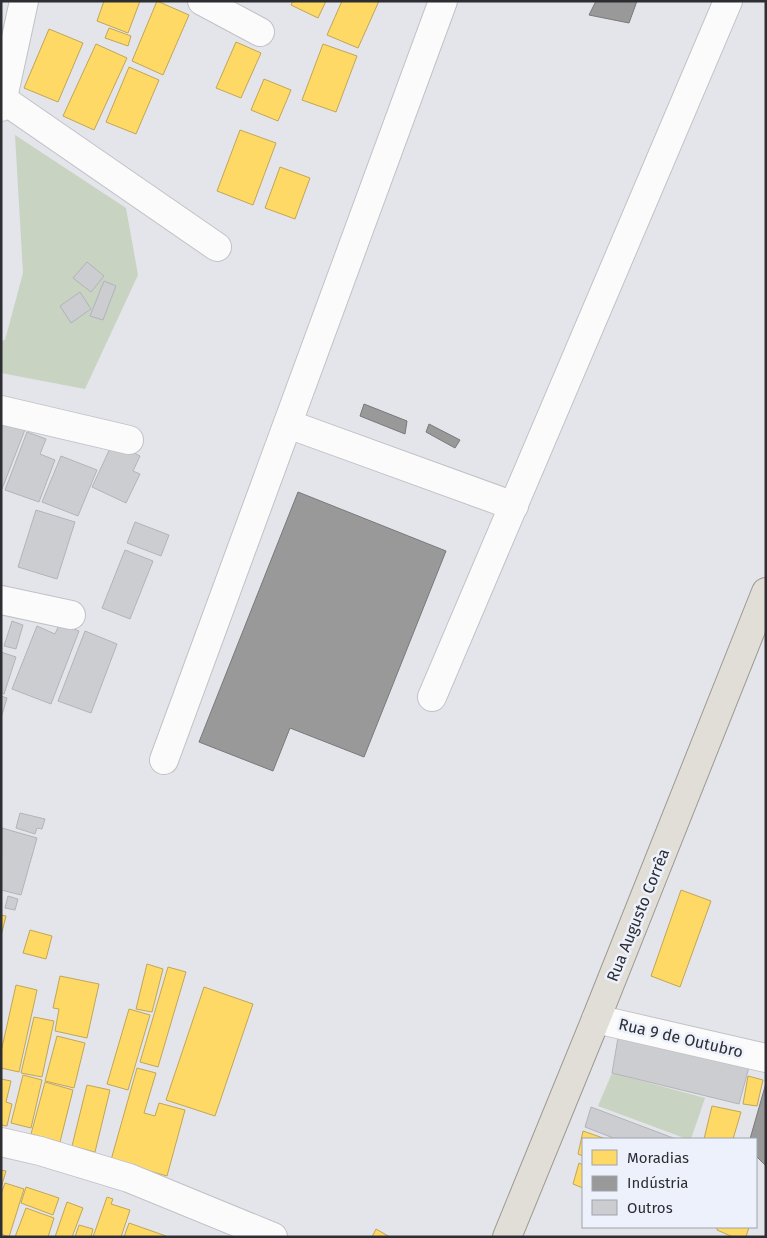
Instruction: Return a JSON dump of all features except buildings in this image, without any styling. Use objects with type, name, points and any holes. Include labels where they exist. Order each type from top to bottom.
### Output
[{"type":"main road","name":"Rua Augusto Corrêa","points":[[507,1237],[765,594]]},
{"type":"street","points":[[24,1],[2,101],[216,247]]},
{"type":"street","points":[[202,1],[260,32]]},
{"type":"street","points":[[164,760],[443,1]]},
{"type":"street","points":[[432,697],[728,1]]},
{"type":"street","points":[[1,410],[129,440]]},
{"type":"street","points":[[288,424],[514,506]]},
{"type":"street","points":[[1,600],[71,615]]},
{"type":"street","name":"Rua 9 de Outubro","points":[[596,1019],[766,1058]]},
{"type":"street","points":[[1,1142],[40,1151],[129,1178],[273,1237]]},
{"type":"green space","points":[[15,135],[126,208],[138,275],[85,389],[1,373],[1,341],[5,340],[23,273]]},
{"type":"green space","points":[[612,1073],[705,1098],[691,1138],[684,1138],[598,1106]]}]
